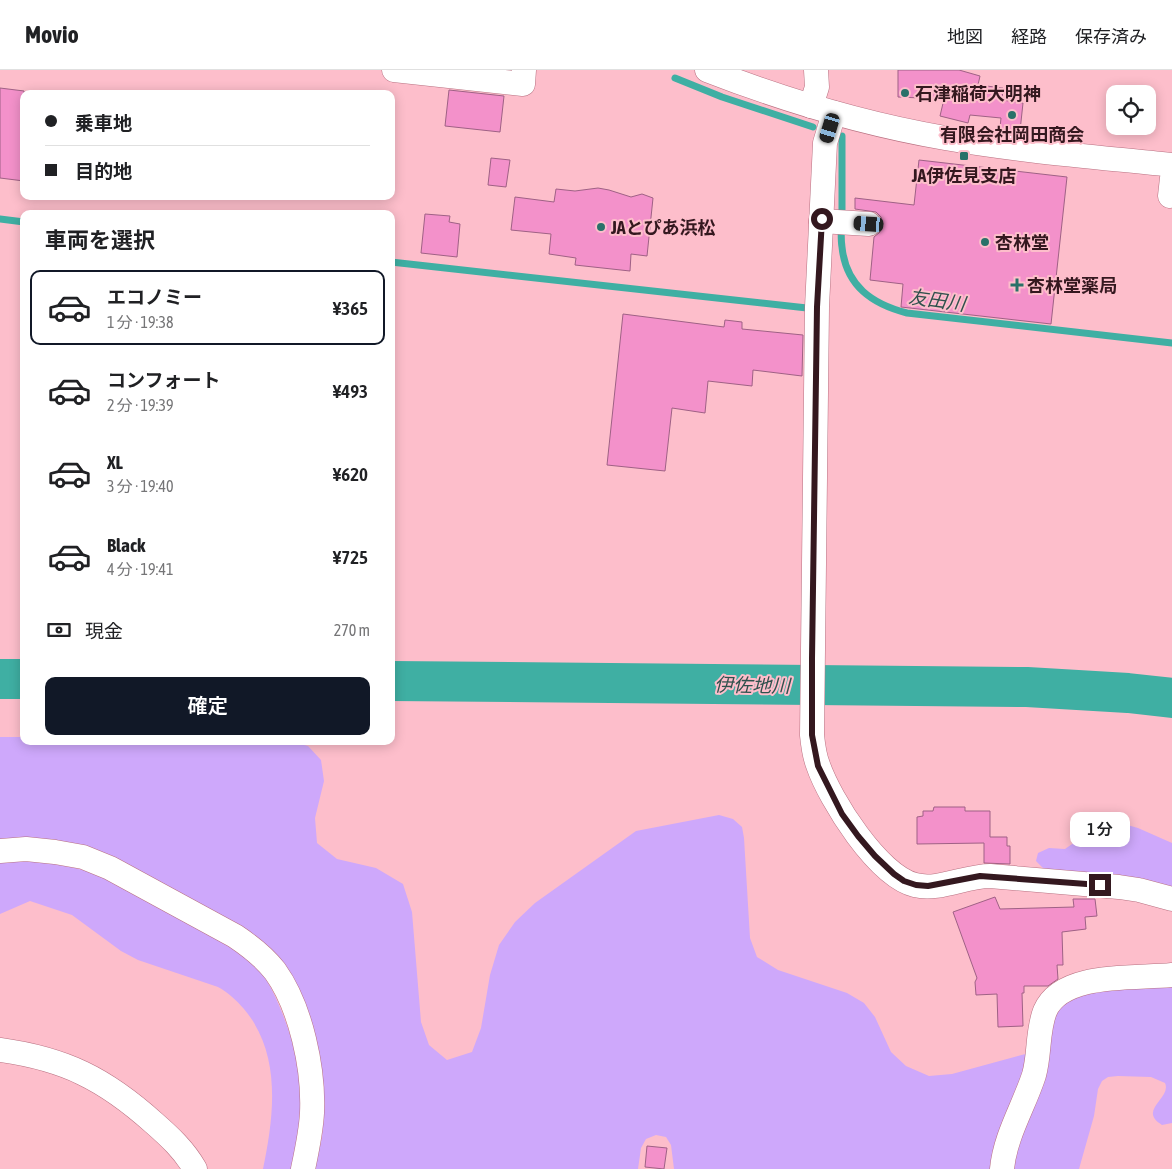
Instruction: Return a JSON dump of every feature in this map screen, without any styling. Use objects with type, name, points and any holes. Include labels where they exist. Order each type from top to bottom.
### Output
[{"type":"street","points":[[394,70],[523,84],[524,70]]},
{"type":"street","points":[[707,70],[782,97],[834,113],[944,138],[1172,165]]},
{"type":"street","points":[[811,106],[817,87],[816,70]]},
{"type":"street","points":[[834,113],[825,143],[843,222],[817,307],[812,731],[818,766],[842,814],[858,836],[875,856],[904,881],[928,886],[980,876],[990,876],[1118,887],[1139,890],[1172,899]]},
{"type":"street","points":[[0,851],[55,852],[83,858],[110,868],[235,936],[263,958],[275,972],[284,987],[299,1025],[310,1068],[312,1113],[304,1169]]},
{"type":"street","points":[[1002,1169],[1009,1138],[1037,1063],[1042,1021],[1046,1009],[1053,1000],[1062,992],[1084,984],[1111,979],[1172,975]]},
{"type":"street","points":[[0,1050],[55,1061],[82,1072],[108,1086],[132,1103],[175,1142],[194,1169]]},
{"type":"shaded area","points":[[0,737],[20,737],[20,745],[308,746],[321,760],[324,781],[315,818],[317,843],[337,859],[376,868],[403,884],[412,912],[421,1022],[429,1045],[447,1060],[472,1052],[481,1028],[490,975],[499,945],[515,922],[535,903],[636,831],[719,815],[733,819],[742,827],[750,938],[757,957],[778,970],[847,993],[864,1003],[875,1017],[891,1052],[906,1066],[929,1076],[952,1074],[1029,1053],[1049,1022],[1074,993],[1172,982],[1172,1123],[1162,1125],[1155,1120],[1153,1114],[1154,1109],[1164,1094],[1165,1083],[1151,1077],[1118,1076],[1108,1077],[1102,1081],[1098,1089],[1094,1116],[1079,1169],[674,1169],[671,1145],[666,1137],[656,1135],[646,1139],[641,1148],[638,1169],[315,1169],[322,1137],[324,1113],[321,1067],[317,1043],[272,950],[257,937],[241,927],[115,857],[57,840],[0,839]]},
{"type":"shaded area","points":[[1113,821],[1138,828],[1172,843],[1172,892],[1045,870],[1036,861],[1038,853],[1049,848],[1065,849],[1075,842],[1084,830],[1095,823]]},
{"type":"shaded area","points":[[26,861],[75,868],[112,881],[224,942],[259,970],[276,997],[295,1051],[300,1089],[300,1108],[292,1169],[263,1169],[272,1107],[270,1065],[265,1046],[256,1027],[244,1009],[218,987],[138,960],[121,951],[72,915],[30,901],[0,914],[0,862]]},
{"type":"building","points":[[898,70],[959,70],[980,76],[978,85],[1003,88],[1002,100],[1023,103],[1020,131],[1000,128],[1001,118],[970,115],[968,123],[940,116],[944,99],[898,97]]},
{"type":"building","points":[[0,88],[20,90],[20,180],[0,178]]},
{"type":"building","points":[[449,90],[504,96],[500,132],[445,126]]},
{"type":"building","points":[[491,158],[510,160],[506,187],[488,185]]},
{"type":"building","points":[[919,160],[1067,177],[1051,324],[901,307],[903,284],[870,280],[874,237],[880,232],[883,224],[881,217],[876,212],[855,209],[855,198],[914,205]]},
{"type":"building","name":"JAとぴあ浜松","points":[[598,188],[631,197],[642,194],[653,198],[647,256],[631,254],[630,271],[575,265],[576,258],[549,254],[551,234],[511,230],[515,197],[554,202],[556,189],[575,191]]},
{"type":"building","points":[[425,214],[450,216],[449,222],[460,224],[457,257],[421,253]]},
{"type":"building","points":[[623,314],[724,327],[725,320],[742,322],[742,329],[803,335],[802,376],[753,370],[752,386],[708,381],[705,413],[672,408],[665,471],[607,465]]},
{"type":"building","points":[[934,807],[965,807],[965,811],[990,811],[990,837],[1007,837],[1007,846],[1010,846],[1010,864],[984,863],[984,843],[917,844],[917,817],[923,816],[923,811],[933,811]]},
{"type":"building","points":[[995,897],[1000,909],[1074,907],[1073,899],[1095,899],[1097,916],[1085,917],[1086,929],[1062,932],[1063,965],[1057,965],[1058,979],[1048,986],[1024,986],[1024,993],[1022,993],[1023,1026],[998,1027],[997,994],[976,995],[975,982],[977,978],[953,912]]},
{"type":"building","points":[[647,1146],[667,1148],[664,1169],[645,1167]]},
{"type":"waterway","name":"友田川","points":[[675,78],[722,97],[813,127]]},
{"type":"waterway","name":"友田川","points":[[842,136],[842,247],[845,261],[855,283],[872,298],[907,313],[1172,343]]},
{"type":"waterway","points":[[0,219],[20,222]]},
{"type":"waterway","points":[[395,262],[807,308]]},
{"type":"waterway","name":"伊佐地川","points":[[0,679],[20,679]]},
{"type":"waterway","name":"伊佐地川","points":[[395,681],[1027,687],[1128,693],[1172,698]]},
{"type":"place","name":"石津稲荷大明神","points":[[905,93]]},
{"type":"place","name":"有限会社岡田商会","points":[[1012,115]]},
{"type":"place","name":"JA伊佐見支店","points":[[964,156]]},
{"type":"place","name":"JAとぴあ浜松","points":[[601,227]]},
{"type":"place","name":"杏林堂","points":[[985,242]]},
{"type":"place","name":"杏林堂薬局","points":[[1017,285]]},
{"type":"route","points":[[822,219],[817,307],[812,659],[812,735],[818,766],[842,814],[858,836],[875,856],[904,881],[928,886],[980,876],[990,876],[1100,885]]}]
